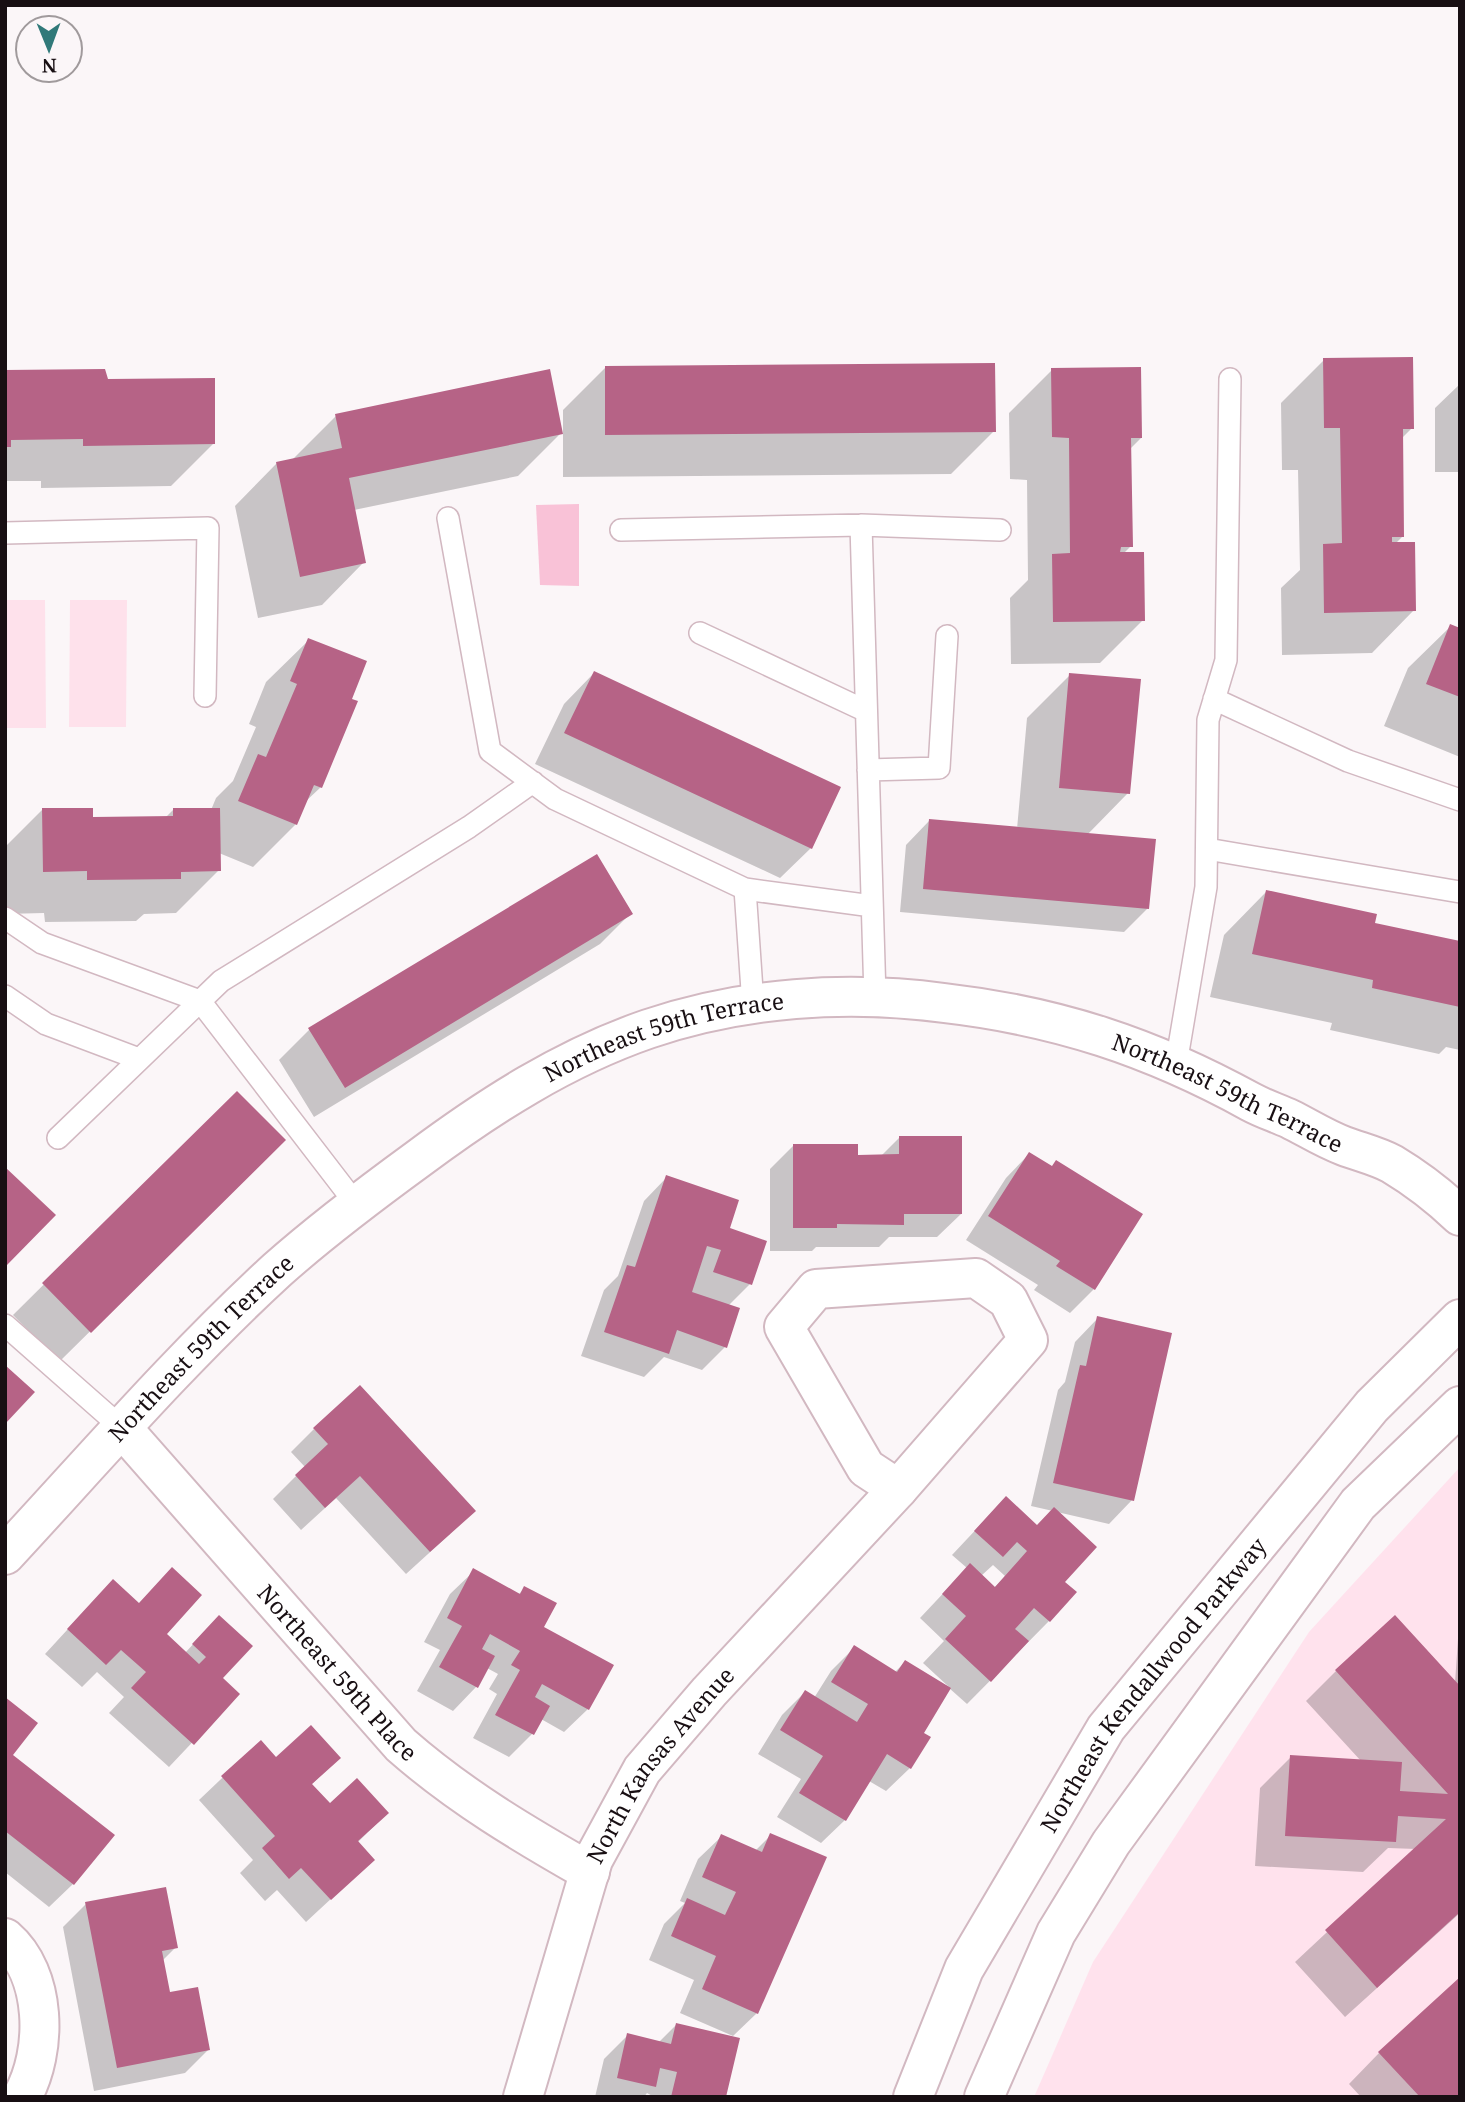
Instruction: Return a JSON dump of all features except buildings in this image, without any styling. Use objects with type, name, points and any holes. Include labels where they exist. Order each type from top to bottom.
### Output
[{"type":"street","name":"Northeast 59th Terrace","points":[[5,1555],[187,1358],[278,1269],[356,1204],[458,1129],[554,1069],[650,1028],[753,1005],[848,996],[1002,1010],[1078,1027],[1128,1043],[1339,1144],[1388,1162],[1436,1193],[1460,1216]]},
{"type":"street","name":"North Kansas Avenue","points":[[523,2097],[593,1860],[642,1770],[709,1692],[898,1489],[1028,1340],[1008,1300],[976,1279],[817,1289],[784,1327],[866,1468],[898,1489]]},
{"type":"street","name":"Northeast Kendallwood Parkway","points":[[913,2097],[964,1969],[1106,1728],[1372,1406],[1460,1319]]},
{"type":"street","points":[[984,2097],[1056,1933],[1111,1843],[1358,1504],[1460,1406]]},
{"type":"street","name":"Northeast 59th Place","points":[[122,1429],[401,1745],[444,1783],[491,1815],[590,1872]]},
{"type":"street","points":[[5,1938],[17,1948],[37,1995],[39,2046],[34,2070],[22,2097]]},
{"type":"lane","points":[[1175,1064],[1206,887],[1208,720],[1226,660],[1230,379]]},
{"type":"lane","points":[[448,518],[490,751],[555,799],[745,889],[872,906]]},
{"type":"lane","points":[[621,530],[861,525],[1000,530]]},
{"type":"lane","points":[[861,525],[875,997]]},
{"type":"lane","points":[[5,533],[208,528],[205,696]]},
{"type":"lane","points":[[700,633],[866,711]]},
{"type":"lane","points":[[868,770],[939,768],[947,636]]},
{"type":"lane","points":[[1214,699],[1348,761],[1460,800]]},
{"type":"lane","points":[[58,1138],[221,981],[468,827],[533,782]]},
{"type":"lane","points":[[1207,849],[1460,892]]},
{"type":"lane","points":[[745,889],[753,1005]]},
{"type":"lane","points":[[8,928],[41,943],[201,1001],[356,1204]]},
{"type":"lane","points":[[5,996],[46,1024],[139,1059]]},
{"type":"lane","points":[[5,1325],[122,1429]]},
{"type":"shaded area","points":[[579,504],[579,586],[540,585],[536,505]]},
{"type":"shaded area","points":[[5,600],[45,600],[46,728],[5,728]]},
{"type":"shaded area","points":[[70,600],[127,600],[126,727],[69,727]]},
{"type":"shaded area","points":[[1460,1467],[1460,2097],[1034,2097],[1093,1962],[1309,1632]]}]
